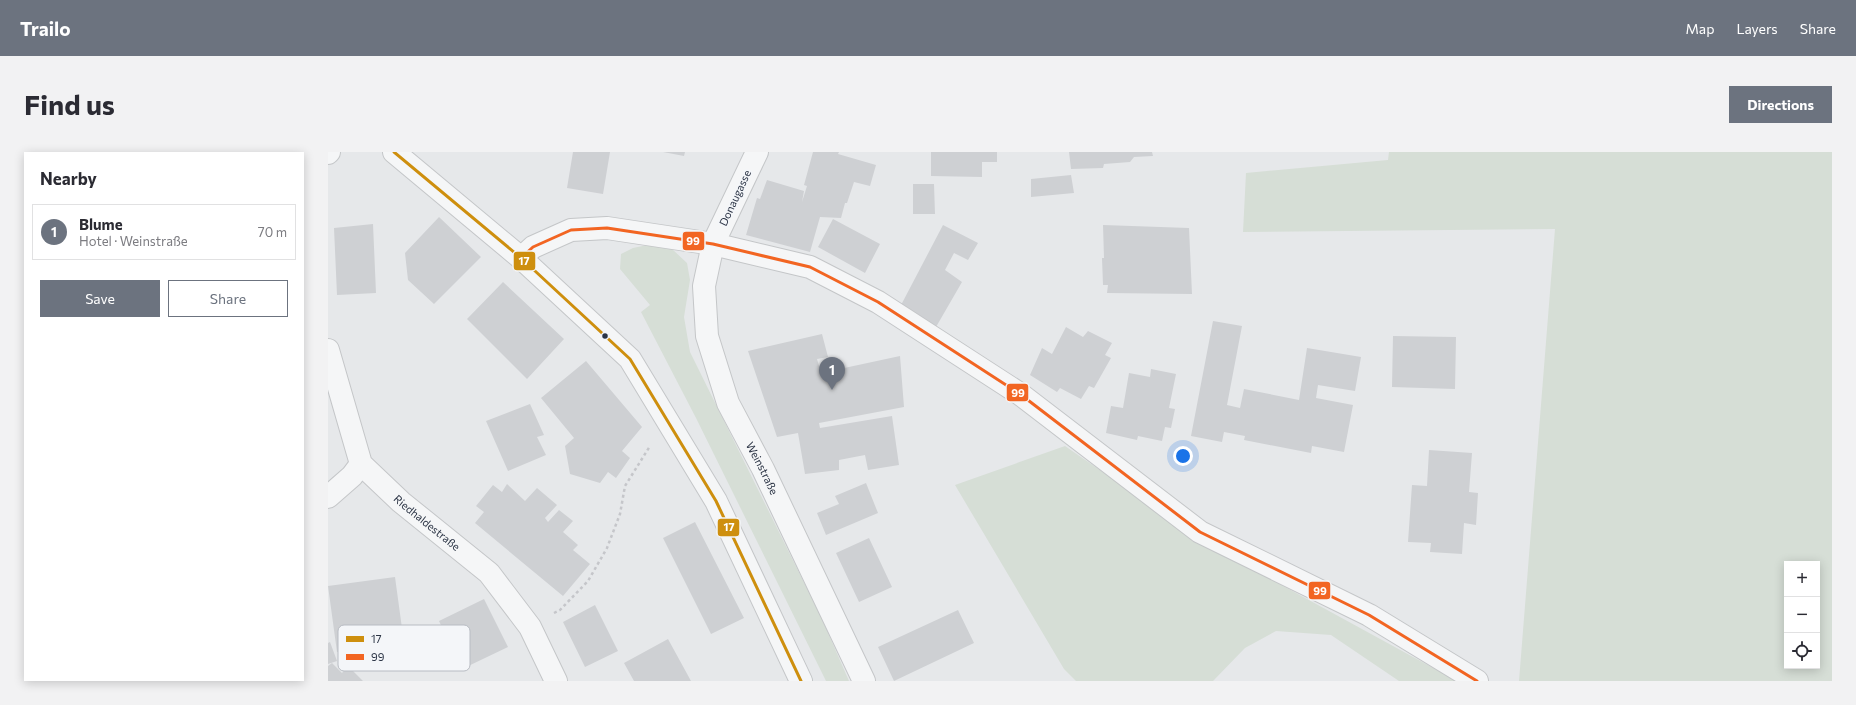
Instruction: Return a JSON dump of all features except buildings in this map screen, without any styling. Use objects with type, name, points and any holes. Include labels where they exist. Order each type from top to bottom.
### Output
[{"type":"street","points":[[394,152],[521,258],[630,359],[716,501],[801,681]]},
{"type":"street","name":"Donaugasse","points":[[713,244],[757,152]]},
{"type":"street","points":[[521,258],[533,247],[571,230],[607,228],[713,244],[810,267],[878,302],[1020,394],[1200,532],[1369,615],[1477,681]]},
{"type":"street","name":"Weinstraße","points":[[713,244],[704,286],[707,336],[728,403],[762,469],[864,681]]},
{"type":"street","name":"Riedhaldestraße","points":[[328,350],[362,464],[401,502],[489,573],[530,627],[556,681]]},
{"type":"street","points":[[328,496],[352,476],[362,464]]},
{"type":"path","points":[[530,627],[560,610],[588,581],[607,548],[620,514],[625,486],[655,440],[673,430]]},
{"type":"shaded area","points":[[1389,152],[1832,152],[1832,681],[1519,681],[1555,229],[1243,232],[1246,173],[1388,160]]},
{"type":"shaded area","points":[[652,244],[672,249],[687,263],[690,280],[684,317],[690,352],[822,619],[849,681],[826,681],[696,418],[641,312],[650,305],[620,269],[621,254],[633,248]]},
{"type":"shaded area","points":[[1065,446],[1210,546],[1457,681],[1399,681],[1331,635],[1276,631],[1245,648],[1213,681],[1076,681],[1064,669],[955,485]]},
{"type":"transit line","name":"17","points":[[394,152],[521,258],[630,359],[716,501],[801,681]]},
{"type":"transit line","name":"99","points":[[521,258],[533,247],[571,230],[607,228],[713,244],[810,267],[878,302],[1020,394],[1200,532],[1369,615],[1477,681]]},
{"type":"place","name":"Blume","points":[[832,390]]}]
